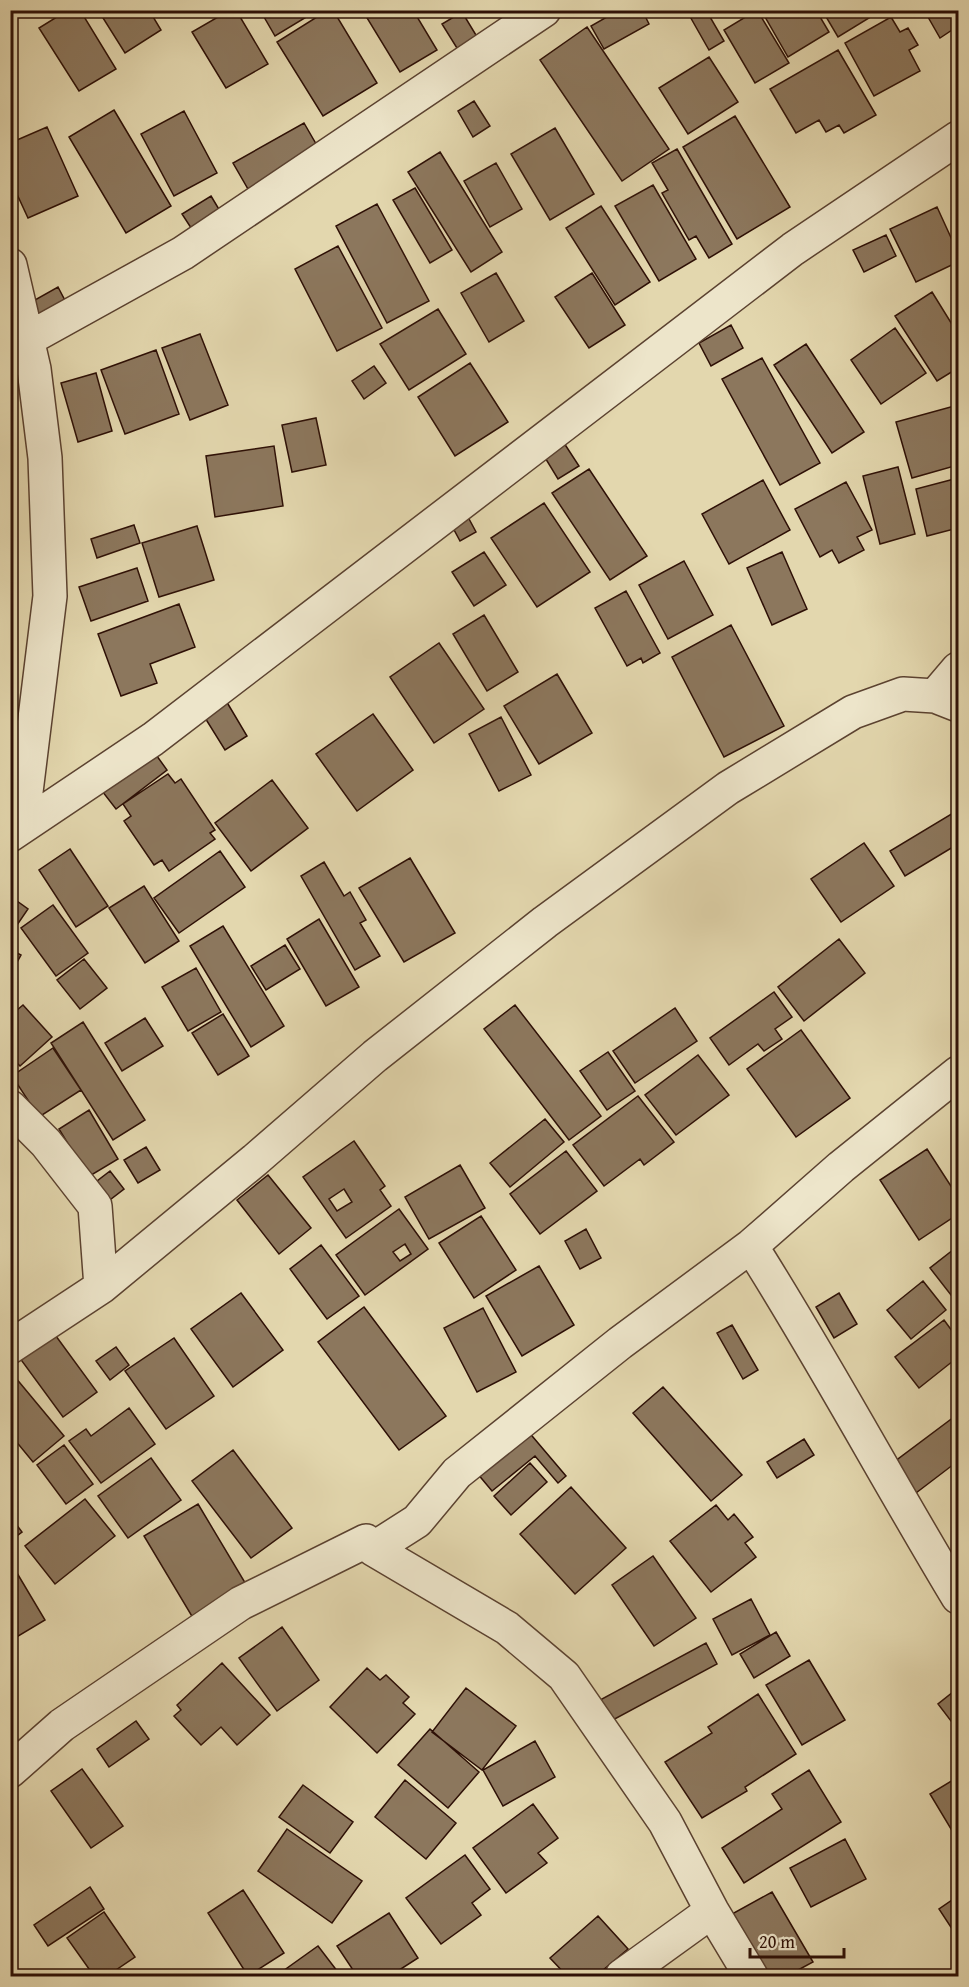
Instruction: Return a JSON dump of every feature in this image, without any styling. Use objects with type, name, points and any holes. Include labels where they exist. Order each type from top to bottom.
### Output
[{"type":"street","points":[[26,340],[183,253],[544,10]]},
{"type":"street","points":[[10,834],[153,739],[793,249],[958,138]]},
{"type":"street","points":[[10,265],[34,369],[45,458],[50,596],[26,800],[10,834]]},
{"type":"street","points":[[10,1347],[101,1287],[255,1160],[375,1056],[545,922],[728,788],[853,712],[903,694],[947,701],[958,669]]},
{"type":"street","points":[[373,1549],[417,1521],[457,1473],[752,1246],[841,1167],[958,1073]]},
{"type":"street","points":[[10,1107],[46,1143],[95,1206],[101,1287]]},
{"type":"street","points":[[752,1246],[807,1334],[901,1503],[958,1597]]},
{"type":"street","points":[[10,1771],[62,1725],[241,1603],[366,1541],[373,1549],[507,1628],[564,1676],[665,1822],[712,1911],[751,1977]]},
{"type":"street","points":[[622,1977],[712,1911]]},
{"type":"building","points":[[68,10],[80,10],[116,69],[79,91],[39,28]]},
{"type":"building","points":[[98,10],[149,10],[161,30],[125,53]]},
{"type":"building","points":[[230,10],[236,10],[268,64],[226,88],[192,32]]},
{"type":"building","points":[[260,10],[318,10],[275,36]]},
{"type":"building","points":[[328,10],[333,10],[377,83],[323,116],[277,42]]},
{"type":"building","points":[[368,10],[413,10],[437,50],[400,72],[364,13]]},
{"type":"building","points":[[619,10],[642,10],[649,24],[604,49],[591,26]]},
{"type":"building","points":[[693,10],[706,10],[724,41],[709,50],[688,13]]},
{"type":"building","points":[[757,10],[789,63],[755,83],[724,30]]},
{"type":"building","points":[[761,10],[816,10],[829,32],[788,57]]},
{"type":"building","points":[[822,10],[882,10],[838,37]]},
{"type":"building","points":[[924,10],[951,10],[958,26],[940,38]]},
{"type":"building","points":[[462,12],[479,40],[460,53],[442,24]]},
{"type":"building","points":[[891,17],[900,32],[908,28],[918,45],[909,50],[920,71],[874,96],[845,43]]},
{"type":"building","points":[[587,27],[669,149],[622,181],[540,60]]},
{"type":"building","points":[[838,50],[876,115],[844,133],[839,125],[826,132],[819,120],[796,133],[770,89]]},
{"type":"building","points":[[709,57],[738,102],[688,134],[659,88]]},
{"type":"building","points":[[474,101],[490,126],[473,137],[458,111]]},
{"type":"building","points":[[114,110],[171,206],[126,233],[69,137]]},
{"type":"building","points":[[184,111],[217,173],[174,196],[141,134]]},
{"type":"building","points":[[735,116],[790,207],[737,239],[683,147]]},
{"type":"building","points":[[304,123],[319,149],[248,189],[233,163]]},
{"type":"building","points":[[47,127],[78,196],[28,218],[10,179],[10,143]]},
{"type":"building","points":[[555,128],[594,194],[550,220],[511,154]]},
{"type":"building","points":[[677,149],[732,244],[709,258],[696,236],[689,240],[662,193],[668,190],[652,163]]},
{"type":"building","points":[[440,152],[502,252],[471,272],[408,172]]},
{"type":"building","points":[[496,163],[522,209],[490,227],[464,181]]},
{"type":"building","points":[[653,185],[696,259],[659,281],[615,206]]},
{"type":"building","points":[[415,188],[452,250],[430,263],[393,200]]},
{"type":"building","points":[[211,196],[223,216],[195,234],[182,214]]},
{"type":"building","points":[[377,204],[429,301],[387,323],[336,226]]},
{"type":"building","points":[[601,206],[650,282],[615,305],[566,228]]},
{"type":"building","points":[[937,207],[958,253],[958,262],[916,282],[890,229]]},
{"type":"building","points":[[886,235],[896,256],[864,272],[853,250]]},
{"type":"building","points":[[338,246],[382,328],[337,351],[295,269]]},
{"type":"building","points":[[496,273],[524,321],[489,342],[461,293]]},
{"type":"building","points":[[592,273],[625,325],[589,348],[555,297]]},
{"type":"building","points":[[58,287],[70,310],[39,328],[26,305]]},
{"type":"building","points":[[932,292],[958,334],[958,368],[937,381],[895,316]]},
{"type":"building","points":[[438,309],[466,354],[409,390],[380,344]]},
{"type":"building","points":[[731,325],[743,348],[711,366],[699,343]]},
{"type":"building","points":[[895,328],[926,373],[881,404],[851,360]]},
{"type":"building","points":[[200,334],[228,405],[190,420],[162,348]]},
{"type":"building","points":[[806,344],[864,432],[832,453],[774,365]]},
{"type":"building","points":[[156,350],[179,414],[125,434],[101,370]]},
{"type":"building","points":[[762,358],[820,463],[780,485],[722,379]]},
{"type":"building","points":[[470,363],[508,422],[455,456],[418,397]]},
{"type":"building","points":[[374,366],[386,383],[364,399],[352,381]]},
{"type":"building","points":[[96,373],[112,431],[78,442],[61,383]]},
{"type":"building","points":[[958,405],[958,465],[912,478],[896,422]]},
{"type":"building","points":[[316,418],[326,465],[292,472],[282,425]]},
{"type":"building","points":[[564,443],[579,466],[558,479],[544,456]]},
{"type":"building","points":[[274,446],[283,506],[215,517],[206,456]]},
{"type":"building","points":[[898,467],[915,534],[880,544],[863,476]]},
{"type":"building","points":[[589,469],[647,556],[610,580],[552,493]]},
{"type":"building","points":[[958,478],[958,528],[927,536],[916,489]]},
{"type":"building","points":[[763,480],[790,530],[729,564],[702,514]]},
{"type":"building","points":[[846,482],[872,530],[857,537],[864,550],[839,563],[832,550],[820,557],[795,509]]},
{"type":"building","points":[[544,503],[590,572],[537,607],[491,538]]},
{"type":"building","points":[[468,517],[476,532],[460,541],[452,526]]},
{"type":"building","points":[[134,525],[140,543],[97,558],[91,539]]},
{"type":"building","points":[[197,526],[214,580],[159,597],[142,543]]},
{"type":"building","points":[[484,552],[506,585],[474,606],[452,572]]},
{"type":"building","points":[[782,552],[807,609],[772,625],[747,568]]},
{"type":"building","points":[[684,561],[713,615],[668,639],[639,585]]},
{"type":"building","points":[[137,568],[148,601],[91,621],[79,587]]},
{"type":"building","points":[[626,591],[660,653],[643,663],[641,658],[627,666],[595,608]]},
{"type":"building","points":[[179,604],[195,647],[150,664],[157,683],[121,696],[98,634]]},
{"type":"building","points":[[484,615],[518,672],[487,691],[453,634]]},
{"type":"building","points":[[731,625],[784,726],[724,757],[672,657]]},
{"type":"building","points":[[439,643],[484,709],[434,743],[390,677]]},
{"type":"building","points":[[557,674],[592,733],[539,764],[504,706]]},
{"type":"building","points":[[225,699],[247,736],[225,750],[202,713]]},
{"type":"building","points":[[373,714],[413,770],[357,811],[316,754]]},
{"type":"building","points":[[501,717],[531,775],[499,791],[469,734]]},
{"type":"building","points":[[10,736],[17,738],[10,760]]},
{"type":"building","points":[[154,752],[167,770],[116,809],[102,791]]},
{"type":"building","points":[[168,774],[175,783],[181,779],[215,830],[210,833],[215,839],[169,871],[162,860],[154,865],[124,821],[131,816],[123,804]]},
{"type":"building","points":[[272,780],[308,828],[251,871],[215,823]]},
{"type":"building","points":[[958,810],[958,844],[905,876],[890,851]]},
{"type":"building","points":[[864,843],[894,886],[841,922],[811,879]]},
{"type":"building","points":[[70,849],[108,906],[76,927],[39,870]]},
{"type":"building","points":[[220,851],[245,887],[179,933],[154,898]]},
{"type":"building","points":[[410,858],[455,933],[404,962],[359,888]]},
{"type":"building","points":[[324,862],[344,896],[350,892],[366,920],[360,923],[380,956],[355,970],[301,876]]},
{"type":"building","points":[[144,886],[179,941],[145,963],[109,908]]},
{"type":"building","points":[[10,896],[28,909],[15,928],[10,925]]},
{"type":"building","points":[[53,905],[88,953],[56,976],[21,928]]},
{"type":"building","points":[[319,919],[359,987],[326,1006],[287,939]]},
{"type":"building","points":[[223,926],[284,1026],[251,1047],[190,946]]},
{"type":"building","points":[[839,939],[865,973],[804,1021],[778,987]]},
{"type":"building","points":[[285,945],[300,969],[266,990],[251,966]]},
{"type":"building","points":[[10,949],[21,955],[10,975]]},
{"type":"building","points":[[84,959],[107,988],[80,1009],[57,980]]},
{"type":"building","points":[[196,968],[221,1012],[188,1031],[162,987]]},
{"type":"building","points":[[774,992],[792,1017],[775,1029],[782,1039],[764,1051],[758,1044],[729,1065],[710,1038]]},
{"type":"building","points":[[23,1005],[52,1037],[20,1066],[10,1056],[10,1016]]},
{"type":"building","points":[[515,1005],[601,1116],[569,1140],[484,1029]]},
{"type":"building","points":[[675,1008],[697,1041],[635,1083],[613,1051]]},
{"type":"building","points":[[223,1014],[249,1056],[218,1075],[192,1033]]},
{"type":"building","points":[[145,1018],[163,1046],[122,1071],[105,1043]]},
{"type":"building","points":[[83,1022],[145,1120],[113,1140],[51,1043]]},
{"type":"building","points":[[801,1030],[850,1098],[796,1137],[747,1069]]},
{"type":"building","points":[[53,1048],[81,1090],[39,1117],[12,1076]]},
{"type":"building","points":[[608,1052],[635,1091],[607,1110],[580,1071]]},
{"type":"building","points":[[698,1055],[729,1095],[676,1135],[645,1095]]},
{"type":"building","points":[[638,1096],[674,1142],[644,1165],[640,1159],[604,1186],[573,1145]]},
{"type":"building","points":[[89,1110],[118,1159],[88,1177],[59,1129]]},
{"type":"building","points":[[545,1119],[564,1142],[510,1187],[490,1163]]},
{"type":"building","points":[[354,1141],[385,1186],[380,1190],[391,1206],[346,1238],[303,1177]],"holes":[[[344,1189],[352,1202],[337,1211],[329,1199]]]},
{"type":"building","points":[[146,1147],[160,1170],[138,1183],[124,1160]]},
{"type":"building","points":[[927,1149],[958,1197],[958,1214],[919,1240],[880,1180]]},
{"type":"building","points":[[566,1151],[597,1191],[540,1234],[510,1194]]},
{"type":"building","points":[[460,1165],[485,1208],[429,1239],[405,1197]]},
{"type":"building","points":[[110,1171],[124,1189],[102,1206],[88,1188]]},
{"type":"building","points":[[268,1175],[311,1228],[279,1254],[237,1200]]},
{"type":"building","points":[[399,1209],[428,1249],[365,1295],[336,1255]],"holes":[[[405,1244],[411,1254],[400,1261],[393,1252]]]},
{"type":"building","points":[[481,1216],[516,1270],[474,1298],[439,1243]]},
{"type":"building","points":[[586,1229],[601,1258],[580,1269],[565,1241]]},
{"type":"building","points":[[321,1245],[359,1296],[327,1319],[290,1269]]},
{"type":"building","points":[[958,1246],[958,1290],[951,1295],[930,1268]]},
{"type":"building","points":[[539,1266],[574,1325],[522,1356],[486,1296]]},
{"type":"building","points":[[923,1281],[946,1310],[911,1339],[887,1310]]},
{"type":"building","points":[[241,1293],[283,1350],[233,1387],[191,1329]]},
{"type":"building","points":[[839,1293],[857,1324],[834,1338],[816,1307]]},
{"type":"building","points":[[364,1307],[446,1416],[399,1450],[318,1342]]},
{"type":"building","points":[[483,1308],[516,1372],[477,1392],[444,1328]]},
{"type":"building","points":[[944,1320],[958,1339],[958,1357],[919,1388],[895,1357]]},
{"type":"building","points":[[732,1325],[758,1370],[743,1379],[717,1333]]},
{"type":"building","points":[[53,1332],[97,1392],[63,1417],[19,1357]]},
{"type":"building","points":[[174,1338],[214,1396],[166,1429],[125,1371]]},
{"type":"building","points":[[116,1347],[129,1365],[110,1380],[96,1361]]},
{"type":"building","points":[[10,1371],[64,1436],[33,1462],[10,1434]]},
{"type":"building","points":[[663,1387],[742,1475],[711,1501],[633,1413]]},
{"type":"building","points":[[129,1408],[155,1444],[101,1483],[69,1441],[86,1429],[91,1436]]},
{"type":"building","points":[[958,1414],[958,1461],[912,1496],[890,1465]]},
{"type":"building","points":[[527,1430],[566,1476],[558,1483],[535,1456],[492,1491],[477,1473]]},
{"type":"building","points":[[804,1439],[814,1455],[777,1478],[767,1462]]},
{"type":"building","points":[[64,1445],[93,1484],[66,1504],[37,1465]]},
{"type":"building","points":[[233,1450],[292,1528],[251,1558],[192,1481]]},
{"type":"building","points":[[151,1458],[181,1500],[128,1538],[98,1496]]},
{"type":"building","points":[[530,1463],[547,1482],[511,1515],[494,1496]]},
{"type":"building","points":[[571,1487],[626,1548],[575,1594],[520,1534]]},
{"type":"building","points":[[85,1499],[115,1536],[55,1584],[25,1546]]},
{"type":"building","points":[[198,1504],[247,1586],[193,1618],[144,1536]]},
{"type":"building","points":[[716,1505],[728,1520],[734,1514],[753,1537],[745,1543],[756,1557],[711,1592],[670,1541]]},
{"type":"building","points":[[10,1516],[22,1532],[10,1541]]},
{"type":"building","points":[[653,1556],[696,1618],[654,1646],[612,1585]]},
{"type":"building","points":[[14,1568],[45,1620],[10,1641],[10,1570]]},
{"type":"building","points":[[751,1599],[770,1635],[732,1655],[713,1619]]},
{"type":"building","points":[[282,1627],[319,1680],[277,1711],[239,1658]]},
{"type":"building","points":[[776,1632],[790,1656],[754,1678],[740,1654]]},
{"type":"building","points":[[706,1643],[717,1664],[611,1721],[600,1700]]},
{"type":"building","points":[[809,1660],[845,1720],[802,1745],[766,1685]]},
{"type":"building","points":[[222,1663],[270,1715],[237,1745],[221,1727],[201,1745],[174,1716],[181,1710],[177,1705]]},
{"type":"building","points":[[367,1668],[380,1680],[386,1675],[409,1697],[403,1703],[415,1714],[377,1753],[330,1707]]},
{"type":"building","points":[[466,1688],[516,1726],[482,1770],[432,1732]]},
{"type":"building","points":[[958,1688],[958,1715],[951,1721],[938,1704]]},
{"type":"building","points":[[758,1694],[796,1754],[745,1787],[747,1791],[702,1818],[665,1762],[712,1733],[708,1727]]},
{"type":"building","points":[[136,1721],[149,1739],[109,1767],[97,1749]]},
{"type":"building","points":[[430,1729],[479,1772],[448,1808],[398,1765]]},
{"type":"building","points":[[535,1741],[555,1777],[503,1806],[483,1770]]},
{"type":"building","points":[[82,1769],[123,1826],[91,1848],[51,1791]]},
{"type":"building","points":[[809,1770],[841,1822],[744,1883],[722,1848],[782,1809],[772,1794]]},
{"type":"building","points":[[958,1777],[958,1831],[954,1834],[930,1794]]},
{"type":"building","points":[[405,1780],[456,1823],[426,1859],[375,1817]]},
{"type":"building","points":[[303,1785],[353,1822],[330,1853],[279,1817]]},
{"type":"building","points":[[533,1804],[558,1838],[538,1853],[547,1863],[506,1893],[473,1848]]},
{"type":"building","points":[[287,1829],[362,1881],[332,1923],[258,1871]]},
{"type":"building","points":[[845,1839],[866,1879],[811,1907],[790,1868]]},
{"type":"building","points":[[465,1855],[490,1889],[472,1903],[481,1915],[441,1944],[406,1898]]},
{"type":"building","points":[[90,1887],[104,1909],[48,1946],[34,1925]]},
{"type":"building","points":[[243,1890],[284,1953],[248,1976],[208,1913]]},
{"type":"building","points":[[772,1892],[813,1962],[787,1976],[768,1976],[732,1914]]},
{"type":"building","points":[[958,1896],[958,1938],[939,1909]]},
{"type":"building","points":[[104,1912],[135,1957],[107,1976],[94,1976],[67,1938]]},
{"type":"building","points":[[389,1913],[418,1958],[390,1976],[357,1976],[337,1946]]},
{"type":"building","points":[[598,1916],[628,1949],[596,1976],[567,1976],[550,1958]]},
{"type":"building","points":[[318,1946],[341,1976],[276,1976]]}]
